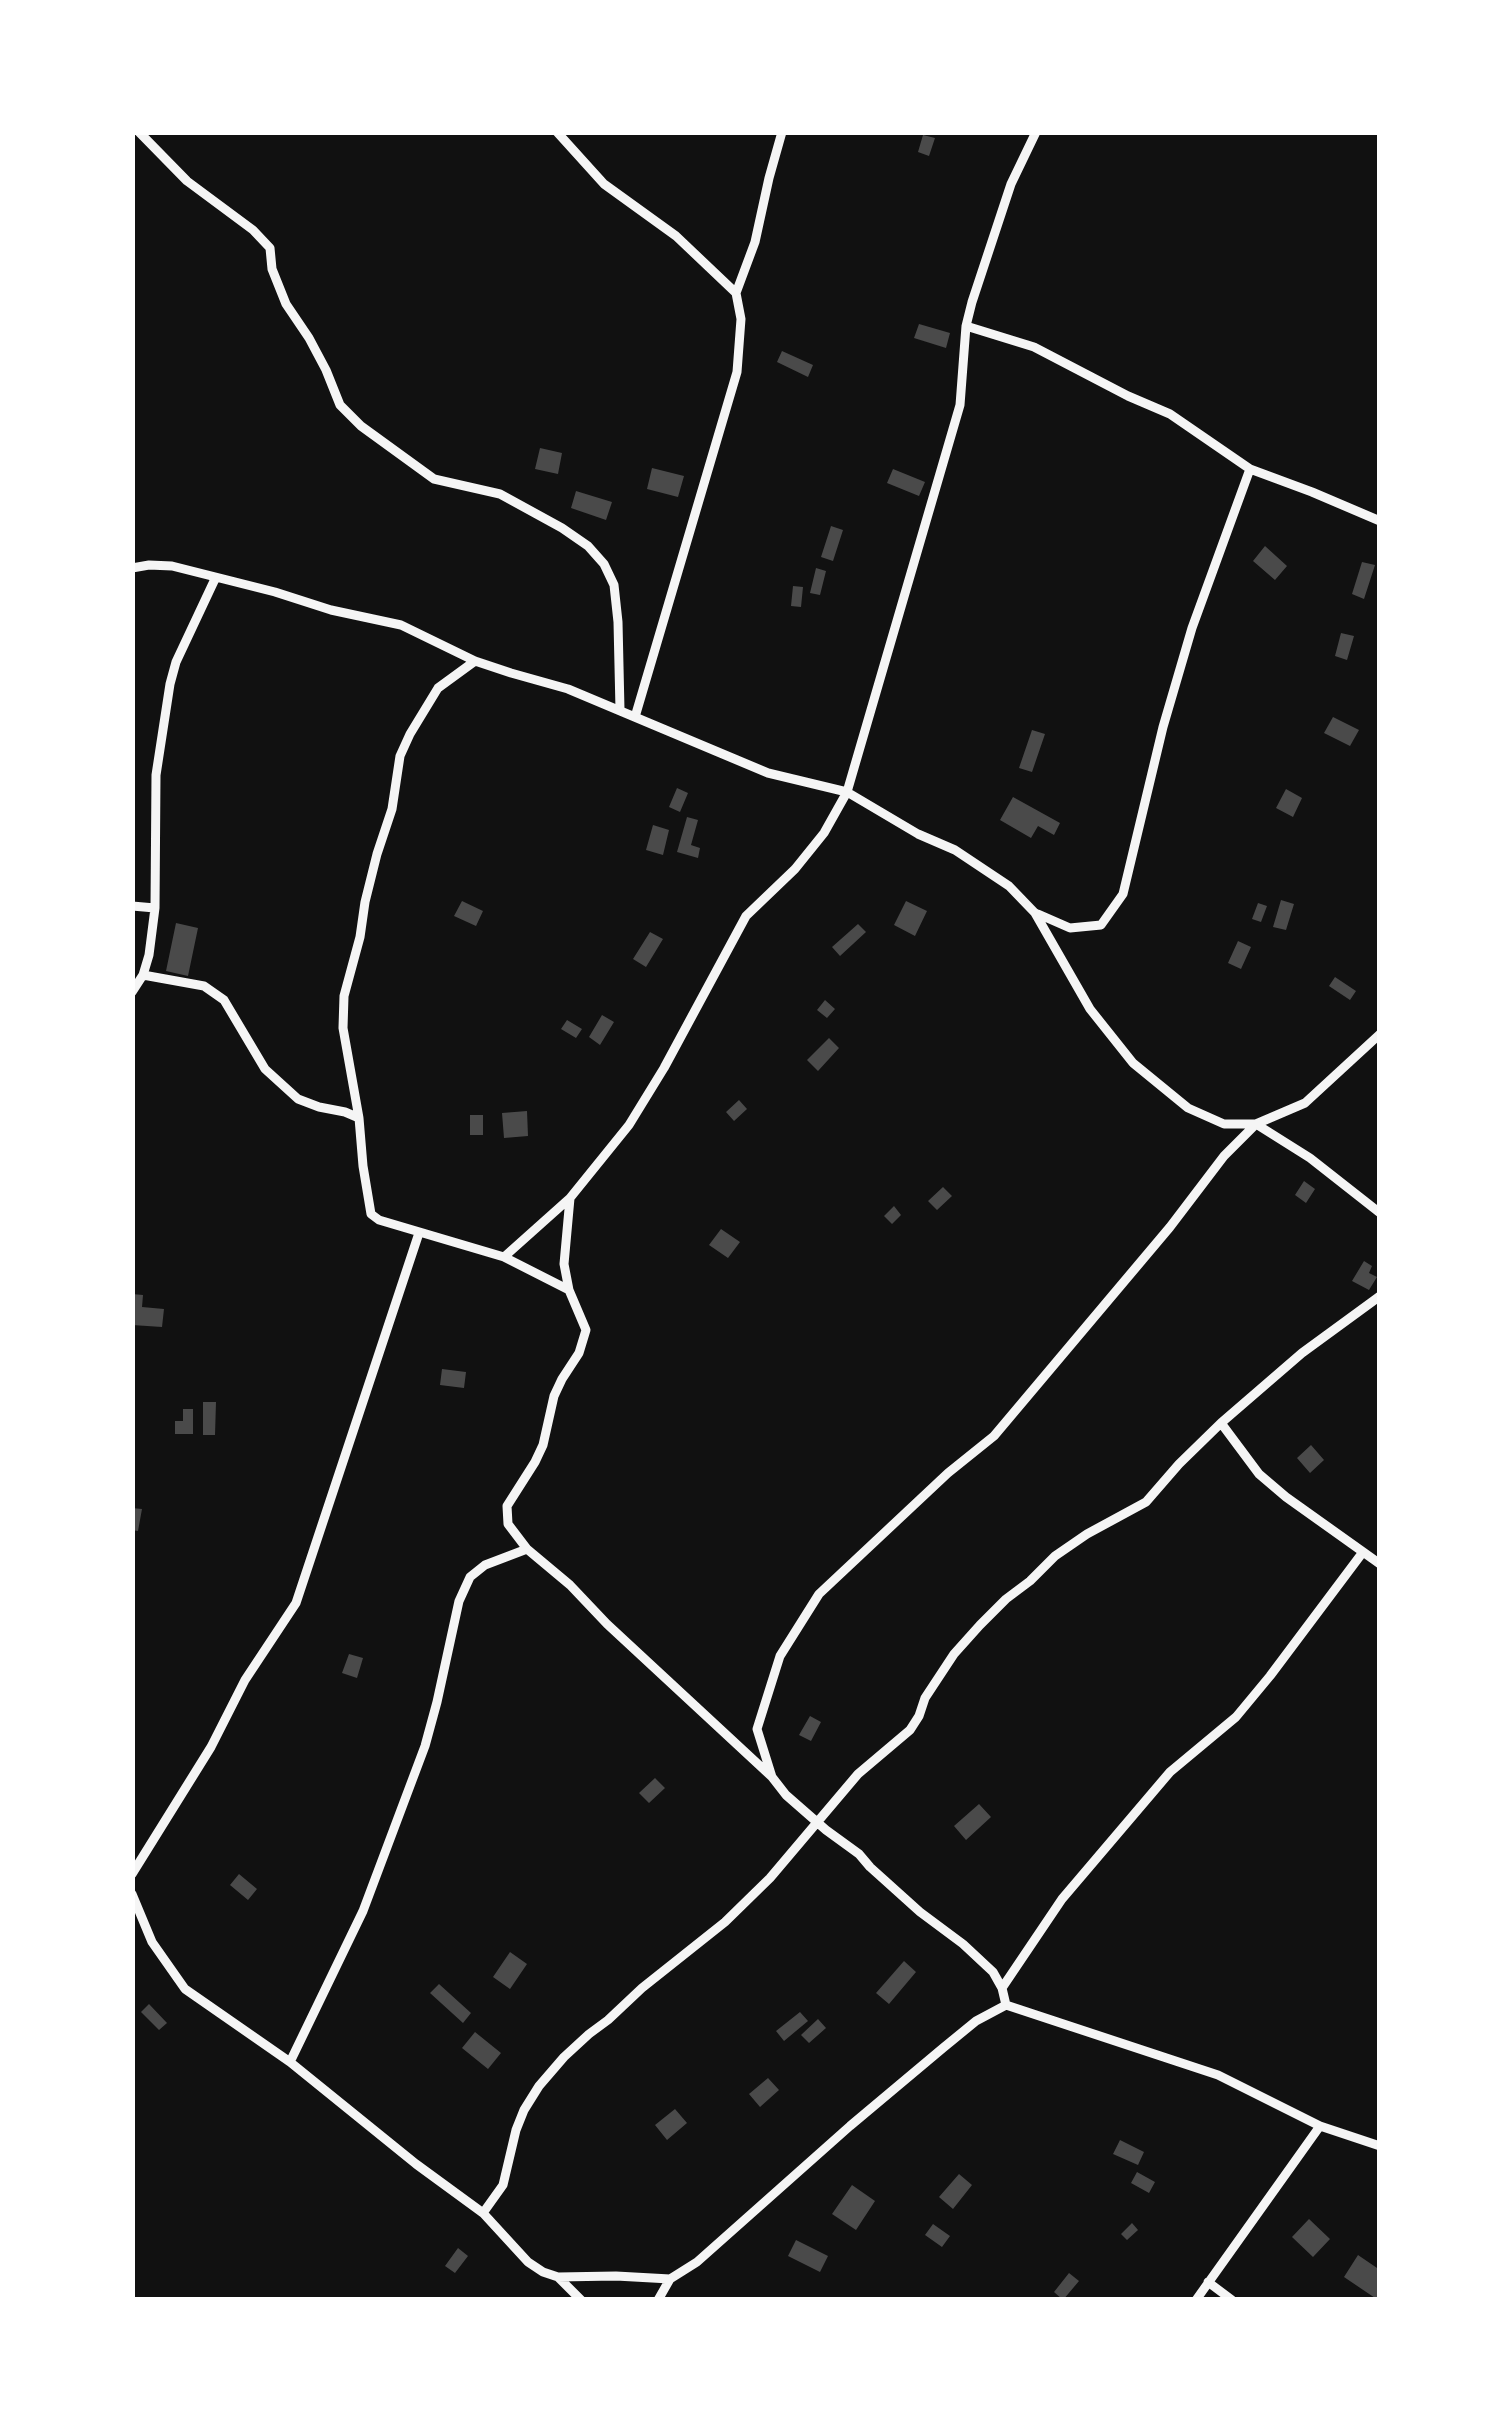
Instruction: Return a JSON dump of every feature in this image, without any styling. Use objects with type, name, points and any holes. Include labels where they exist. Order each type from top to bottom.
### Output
[{"type":"street","points":[[139,132],[188,181],[253,230],[270,248],[272,269],[286,304],[309,338],[340,405],[362,426],[434,479],[500,494],[562,528],[588,546],[604,564],[614,586],[618,622],[620,710]]},
{"type":"street","points":[[558,132],[604,184],[676,236],[736,293]]},
{"type":"street","points":[[634,718],[736,372],[741,319],[736,293],[755,242],[782,132]]},
{"type":"street","points":[[504,1257],[570,1198],[628,1125],[746,916],[805,857],[848,792],[960,405],[966,326],[1010,184],[1036,132]]},
{"type":"street","points":[[966,326],[1034,347],[1170,414],[1250,469],[1380,520]]},
{"type":"street","points":[[1035,913],[1070,928],[1101,925],[1123,894],[1163,727],[1192,628],[1250,469]]},
{"type":"street","points":[[132,568],[172,566],[401,625],[475,661],[568,688],[768,773],[848,792],[918,834],[954,850],[1009,886],[1035,913],[1090,1008],[1133,1063],[1188,1108],[1224,1124],[1256,1124],[1305,1104],[1380,1034]]},
{"type":"street","points":[[132,992],[149,955],[156,908],[156,775],[170,684],[176,662],[216,578]]},
{"type":"street","points":[[475,661],[438,688],[400,756],[392,809],[377,854],[344,996],[343,1028],[360,1118],[363,1166],[372,1214],[378,1220],[504,1257],[570,1290]]},
{"type":"street","points":[[132,906],[156,908]]},
{"type":"street","points":[[143,975],[204,986],[224,1000],[265,1069],[298,1099],[360,1118]]},
{"type":"street","points":[[1256,1124],[1310,1158],[1380,1213]]},
{"type":"street","points":[[772,1777],[758,1729],[763,1704],[780,1656],[819,1594],[994,1436],[1170,1228],[1224,1156],[1256,1124]]},
{"type":"street","points":[[570,1198],[564,1264],[586,1330],[579,1353],[554,1396],[535,1462],[508,1506],[508,1524],[527,1549],[570,1585],[772,1777],[786,1795],[993,1972],[1006,2005]]},
{"type":"street","points":[[132,1874],[296,1603],[419,1233]]},
{"type":"street","points":[[482,2213],[503,2185],[516,2130],[539,2086],[564,2057],[642,1988],[726,1922],[770,1878],[858,1774],[910,1730],[954,1654],[1006,1599],[1086,1534],[1146,1502],[1220,1423],[1302,1353],[1380,1296]]},
{"type":"street","points":[[1220,1423],[1260,1474],[1286,1497],[1380,1564]]},
{"type":"street","points":[[290,2062],[363,1910],[425,1746],[458,1601],[470,1578],[485,1566],[527,1549]]},
{"type":"street","points":[[1002,1988],[1062,1899],[1170,1772],[1236,1716],[1363,1552]]},
{"type":"street","points":[[132,1894],[152,1942],[186,1989],[290,2062],[482,2213],[528,2262],[558,2277],[670,2279]]},
{"type":"street","points":[[658,2300],[670,2279],[697,2262],[850,2126],[954,2039],[1006,2005],[1218,2075],[1320,2126],[1380,2146]]},
{"type":"street","points":[[1196,2300],[1320,2126]]},
{"type":"street","points":[[558,2277],[580,2300]]},
{"type":"street","points":[[1208,2282],[1232,2300]]},
{"type":"building","points":[[923,135],[935,138],[929,156],[918,152]]},
{"type":"building","points":[[919,324],[950,333],[946,348],[914,338]]},
{"type":"building","points":[[782,351],[813,365],[808,377],[777,362]]},
{"type":"building","points":[[540,448],[562,453],[558,474],[535,469]]},
{"type":"building","points":[[652,468],[684,476],[678,497],[647,489]]},
{"type":"building","points":[[893,469],[925,482],[919,496],[887,483]]},
{"type":"building","points":[[576,491],[612,502],[606,520],[571,508]]},
{"type":"building","points":[[831,526],[843,530],[833,561],[821,557]]},
{"type":"building","points":[[1265,546],[1287,566],[1275,580],[1253,561]]},
{"type":"building","points":[[1362,562],[1375,565],[1364,599],[1352,594]]},
{"type":"building","points":[[816,568],[826,571],[820,595],[810,593]]},
{"type":"building","points":[[793,586],[803,587],[801,607],[791,606]]},
{"type":"building","points":[[1341,633],[1354,636],[1347,660],[1335,656]]},
{"type":"building","points":[[1333,717],[1359,730],[1350,746],[1324,733]]},
{"type":"building","points":[[1032,730],[1045,734],[1032,772],[1019,768]]},
{"type":"building","points":[[677,788],[688,793],[680,812],[669,807]]},
{"type":"building","points":[[1286,789],[1302,798],[1293,817],[1276,808]]},
{"type":"building","points":[[1013,797],[1060,823],[1054,835],[1038,826],[1031,838],[1000,820]]},
{"type":"building","points":[[687,817],[698,820],[691,845],[700,848],[698,858],[677,852]]},
{"type":"building","points":[[653,825],[669,830],[663,855],[646,850]]},
{"type":"building","points":[[1281,900],[1294,904],[1286,930],[1273,927]]},
{"type":"building","points":[[462,901],[483,911],[476,926],[454,916]]},
{"type":"building","points":[[906,901],[927,911],[915,936],[894,925]]},
{"type":"building","points":[[1258,903],[1267,906],[1261,922],[1252,919]]},
{"type":"building","points":[[176,923],[198,928],[188,976],[166,971]]},
{"type":"building","points":[[858,924],[866,932],[840,956],[832,947]]},
{"type":"building","points":[[650,932],[663,939],[646,967],[633,959]]},
{"type":"building","points":[[1238,941],[1251,947],[1241,969],[1228,963]]},
{"type":"building","points":[[1335,977],[1356,991],[1350,1000],[1329,986]]},
{"type":"building","points":[[825,1000],[835,1009],[827,1018],[817,1010]]},
{"type":"building","points":[[602,1015],[614,1022],[600,1045],[589,1037]]},
{"type":"building","points":[[567,1020],[582,1029],[576,1038],[561,1029]]},
{"type":"building","points":[[829,1038],[839,1048],[818,1071],[807,1060]]},
{"type":"building","points":[[739,1100],[747,1109],[734,1121],[726,1112]]},
{"type":"building","points":[[527,1111],[528,1136],[504,1138],[502,1113]]},
{"type":"building","points":[[470,1115],[483,1115],[483,1135],[470,1135]]},
{"type":"building","points":[[1304,1181],[1315,1189],[1306,1203],[1295,1195]]},
{"type":"building","points":[[943,1187],[952,1196],[937,1210],[928,1201]]},
{"type":"building","points":[[894,1206],[901,1215],[892,1224],[884,1216]]},
{"type":"building","points":[[721,1229],[740,1242],[728,1258],[709,1245]]},
{"type":"building","points":[[1364,1261],[1372,1266],[1369,1273],[1377,1277],[1369,1290],[1352,1281]]},
{"type":"building","points":[[132,1294],[143,1295],[142,1307],[164,1309],[162,1327],[132,1325]]},
{"type":"building","points":[[442,1369],[466,1372],[464,1388],[440,1385]]},
{"type":"building","points":[[203,1402],[216,1402],[215,1435],[203,1435]]},
{"type":"building","points":[[183,1409],[193,1409],[193,1434],[175,1434],[175,1421],[183,1421]]},
{"type":"building","points":[[1311,1445],[1324,1460],[1310,1473],[1297,1458]]},
{"type":"building","points":[[132,1508],[142,1509],[138,1531],[132,1530]]},
{"type":"building","points":[[349,1654],[363,1658],[357,1678],[342,1673]]},
{"type":"building","points":[[810,1716],[821,1722],[811,1741],[799,1735]]},
{"type":"building","points":[[655,1778],[665,1788],[649,1803],[639,1793]]},
{"type":"building","points":[[979,1804],[991,1817],[966,1840],[954,1826]]},
{"type":"building","points":[[239,1874],[257,1889],[248,1900],[230,1885]]},
{"type":"building","points":[[510,1952],[527,1964],[510,1989],[493,1977]]},
{"type":"building","points":[[904,1961],[916,1972],[889,2004],[876,1993]]},
{"type":"building","points":[[439,1984],[471,2013],[463,2023],[430,1993]]},
{"type":"building","points":[[149,2004],[167,2023],[159,2030],[141,2012]]},
{"type":"building","points":[[800,2012],[808,2021],[784,2041],[776,2031]]},
{"type":"building","points":[[818,2019],[826,2028],[809,2043],[801,2035]]},
{"type":"building","points":[[475,2032],[501,2053],[488,2069],[462,2048]]},
{"type":"building","points":[[768,2078],[779,2090],[760,2107],[749,2094]]},
{"type":"building","points":[[675,2109],[687,2123],[667,2140],[655,2125]]},
{"type":"building","points":[[1120,2140],[1144,2152],[1138,2165],[1113,2154]]},
{"type":"building","points":[[1137,2172],[1155,2182],[1149,2193],[1131,2183]]},
{"type":"building","points":[[959,2174],[972,2185],[953,2209],[939,2197]]},
{"type":"building","points":[[852,2185],[875,2201],[856,2230],[832,2214]]},
{"type":"building","points":[[1309,2219],[1330,2239],[1313,2257],[1292,2237]]},
{"type":"building","points":[[1132,2223],[1138,2230],[1127,2240],[1121,2234]]},
{"type":"building","points":[[933,2224],[950,2236],[942,2247],[925,2235]]},
{"type":"building","points":[[796,2240],[828,2256],[820,2272],[788,2256]]},
{"type":"building","points":[[458,2248],[468,2256],[455,2273],[445,2266]]},
{"type":"building","points":[[1358,2255],[1380,2270],[1378,2300],[1344,2277]]},
{"type":"building","points":[[1069,2273],[1079,2281],[1063,2300],[1054,2292]]}]
